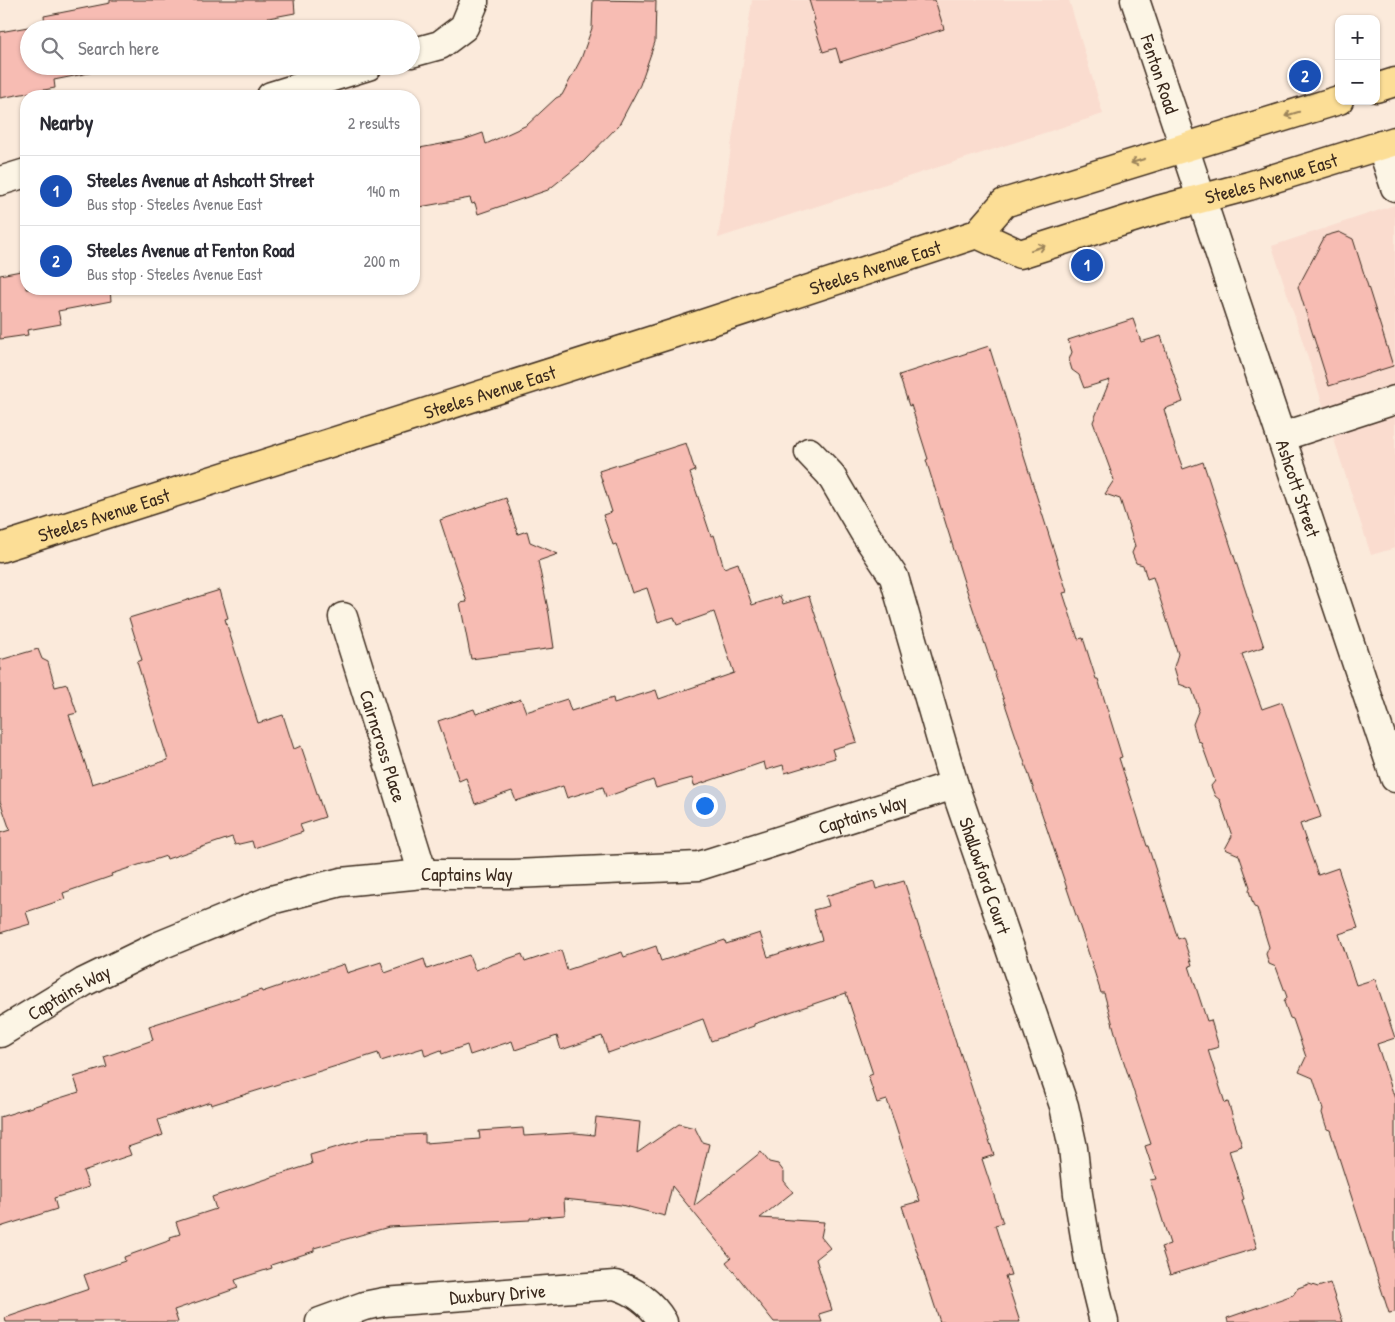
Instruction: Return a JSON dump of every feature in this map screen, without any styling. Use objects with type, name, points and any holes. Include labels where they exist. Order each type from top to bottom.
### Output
[{"type":"main road","points":[[1380,87],[1395,82]]},
{"type":"main road","points":[[977,234],[1004,203],[1335,101]]},
{"type":"main road","name":"Steeles Avenue East","points":[[0,548],[675,333],[977,234],[1020,254],[1158,210],[1249,186],[1388,143]]},
{"type":"street","points":[[420,51],[440,45],[464,27],[474,0]]},
{"type":"street","name":"Fenton Road","points":[[1135,0],[1202,199]]},
{"type":"street","points":[[290,90],[339,75]]},
{"type":"street","points":[[1388,143],[1395,187]]},
{"type":"street","points":[[0,181],[20,175]]},
{"type":"street","name":"Ashcott Street","points":[[1202,199],[1281,437],[1389,742],[1395,778]]},
{"type":"street","points":[[1281,437],[1395,400]]},
{"type":"street","name":"Shallowford Court","points":[[809,452],[830,474],[864,532],[894,577],[954,785],[1064,1106],[1073,1148],[1089,1261],[1104,1322]]},
{"type":"street","name":"Cairncross Place","points":[[343,617],[424,874]]},
{"type":"street","name":"Captains Way","points":[[0,1033],[84,982],[156,947],[271,900],[341,882],[424,874],[514,874],[699,866],[954,785]]},
{"type":"street","name":"Duxbury Drive","points":[[320,1322],[364,1306],[384,1302],[615,1285],[632,1292],[648,1302],[663,1322]]},
{"type":"shaded area","points":[[752,0],[1069,0],[1103,114],[718,238]]},
{"type":"shaded area","points":[[1395,205],[1395,548],[1371,555],[1272,246]]},
{"type":"building","points":[[110,0],[294,0],[295,13],[258,20],[44,20],[44,16],[110,3]]},
{"type":"building","points":[[593,0],[656,1],[655,42],[640,85],[619,125],[583,162],[548,190],[478,214],[475,203],[472,204],[470,198],[420,207],[420,148],[463,140],[483,133],[486,144],[527,125],[556,98],[562,95],[581,59],[592,28]]},
{"type":"building","points":[[809,0],[935,0],[944,29],[840,62],[836,48],[823,52],[813,21],[815,20]]},
{"type":"building","points":[[20,28],[20,75],[79,75],[54,80],[55,88],[20,90],[20,94],[0,98],[0,32]]},
{"type":"building","points":[[1339,232],[1353,239],[1393,366],[1329,386],[1298,287],[1325,236]]},
{"type":"building","points":[[20,271],[20,295],[110,295],[111,301],[58,311],[61,324],[27,330],[28,335],[0,339],[0,275]]},
{"type":"building","points":[[1133,319],[1141,342],[1161,336],[1183,402],[1164,409],[1172,438],[1183,469],[1203,462],[1264,647],[1242,654],[1262,709],[1282,702],[1321,817],[1300,824],[1318,875],[1338,868],[1358,928],[1339,934],[1356,985],[1375,979],[1395,1038],[1377,1044],[1395,1099],[1395,1312],[1389,1313],[1330,1130],[1327,1129],[1313,1078],[1299,1072],[1306,1057],[1293,1019],[1290,1018],[1284,1002],[1287,997],[1276,967],[1269,964],[1266,954],[1269,947],[1257,908],[1254,907],[1249,891],[1250,887],[1239,855],[1225,849],[1232,836],[1220,800],[1215,796],[1211,786],[1215,781],[1193,724],[1199,709],[1192,689],[1179,684],[1174,667],[1178,654],[1153,577],[1147,579],[1143,565],[1136,563],[1132,553],[1135,546],[1120,499],[1105,494],[1114,480],[1093,422],[1110,380],[1084,388],[1079,375],[1072,370],[1069,360],[1072,352],[1068,340]]},
{"type":"building","points":[[989,346],[1067,592],[1063,593],[1078,639],[1083,638],[1096,679],[1098,679],[1122,757],[1119,758],[1147,846],[1178,939],[1183,937],[1192,965],[1189,966],[1207,1021],[1211,1020],[1219,1047],[1208,1050],[1225,1103],[1228,1102],[1242,1146],[1229,1150],[1257,1248],[1170,1275],[1161,1247],[1170,1244],[1150,1180],[1156,1179],[1145,1146],[1151,1144],[1119,1047],[1104,993],[1101,993],[963,579],[926,460],[928,459],[911,405],[909,406],[899,375]]},
{"type":"building","points":[[686,443],[695,471],[690,473],[711,536],[714,535],[724,568],[738,563],[752,605],[780,596],[783,604],[809,596],[857,742],[832,749],[835,758],[785,773],[783,765],[766,770],[764,762],[694,786],[692,778],[656,788],[653,780],[606,797],[603,787],[567,798],[563,786],[516,801],[512,791],[475,804],[466,778],[459,781],[438,721],[474,709],[476,714],[521,699],[526,712],[567,699],[571,711],[613,698],[614,703],[656,690],[659,699],[734,673],[714,612],[677,625],[674,617],[658,622],[647,588],[632,593],[616,544],[613,545],[603,515],[612,512],[599,471]]},
{"type":"building","points":[[506,498],[518,534],[527,531],[530,542],[558,554],[538,561],[554,648],[471,659],[460,603],[467,602],[440,520]]},
{"type":"building","points":[[220,590],[228,618],[225,619],[258,723],[283,715],[294,749],[301,746],[325,817],[300,825],[303,832],[254,848],[252,841],[235,845],[232,837],[167,859],[166,856],[111,874],[112,876],[63,893],[65,899],[26,912],[30,924],[0,933],[0,833],[10,830],[0,801],[0,660],[38,649],[42,659],[48,662],[55,687],[67,684],[77,713],[69,715],[92,784],[168,760],[137,662],[142,660],[129,618]]},
{"type":"building","points":[[874,881],[876,889],[904,881],[994,1155],[982,1159],[1003,1223],[995,1225],[1011,1275],[1005,1276],[1020,1322],[940,1322],[902,1206],[920,1201],[887,1100],[877,1103],[868,1076],[873,1074],[846,993],[754,1024],[754,1026],[711,1041],[703,1019],[608,1053],[602,1036],[561,1050],[557,1036],[515,1050],[512,1041],[470,1055],[467,1045],[442,1054],[441,1050],[425,1056],[423,1048],[381,1061],[378,1053],[211,1105],[210,1102],[158,1120],[163,1135],[128,1147],[131,1155],[83,1171],[89,1187],[54,1198],[57,1209],[0,1227],[0,1117],[79,1092],[74,1077],[107,1067],[104,1057],[153,1040],[149,1026],[261,990],[262,992],[344,964],[347,973],[381,962],[385,973],[424,959],[427,969],[469,955],[475,970],[522,954],[525,962],[561,950],[567,970],[622,952],[624,957],[656,946],[661,961],[725,940],[726,944],[760,933],[768,957],[822,940],[813,910],[829,906],[826,896]]},
{"type":"building","points":[[596,1117],[640,1122],[637,1153],[679,1124],[695,1128],[702,1142],[709,1144],[694,1206],[761,1152],[769,1162],[778,1164],[784,1172],[784,1181],[793,1192],[760,1218],[824,1222],[821,1237],[830,1248],[816,1259],[832,1310],[819,1314],[822,1322],[774,1322],[726,1262],[731,1258],[672,1186],[665,1216],[621,1205],[564,1199],[565,1215],[530,1218],[530,1220],[389,1227],[314,1248],[314,1251],[271,1265],[272,1268],[235,1280],[238,1288],[174,1310],[178,1322],[6,1322],[5,1318],[89,1289],[84,1275],[125,1261],[124,1257],[171,1240],[170,1237],[180,1234],[176,1222],[216,1209],[212,1197],[312,1164],[310,1155],[372,1137],[425,1134],[425,1143],[480,1139],[479,1131],[523,1128],[524,1136],[575,1133],[594,1135]]},
{"type":"building","points":[[1330,1283],[1343,1322],[1228,1322],[1227,1318],[1293,1295],[1298,1288],[1309,1284],[1318,1287]]},
{"type":"place","name":"Steeles Avenue at Fenton Road","points":[[1305,76]]},
{"type":"place","name":"Steeles Avenue at Ashcott Street","points":[[1087,265]]}]
